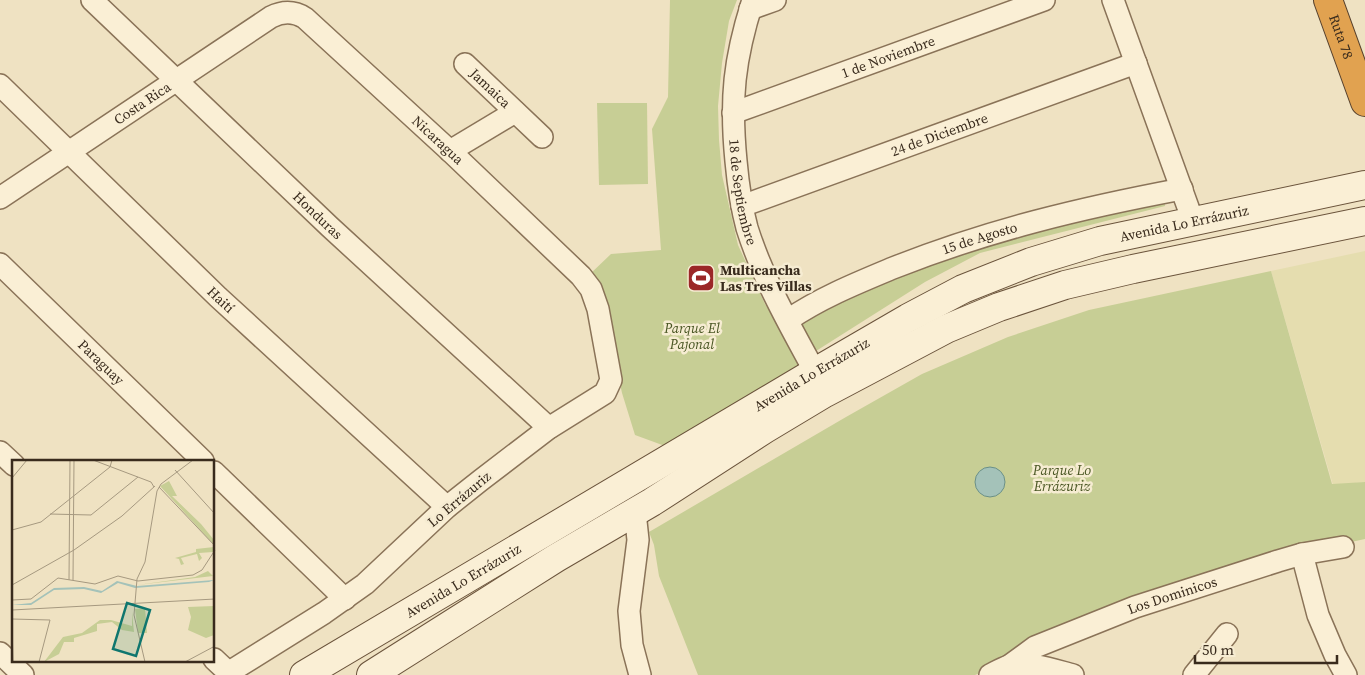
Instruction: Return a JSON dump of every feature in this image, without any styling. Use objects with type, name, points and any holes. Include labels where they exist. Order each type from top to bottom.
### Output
[{"type":"highway","name":"Ruta 78","points":[[1328,0],[1365,102]]},
{"type":"main road","name":"Avenida Lo Errázuriz","points":[[304,675],[815,372],[935,303],[992,277],[1031,262],[1100,241],[1365,185]]},
{"type":"main road","name":"Avenida Lo Errázuriz","points":[[371,675],[556,558],[636,512],[765,429],[825,393],[946,329],[999,307],[1048,290],[1100,276],[1365,221]]},
{"type":"street","name":"Honduras","points":[[92,0],[330,227],[549,428]]},
{"type":"street","points":[[752,5],[775,0]]},
{"type":"street","name":"1 de Noviembre","points":[[733,113],[1044,0]]},
{"type":"street","points":[[1113,0],[1193,221]]},
{"type":"street","name":"18 de Septiembre","points":[[752,5],[736,64],[733,88],[734,137],[742,206],[747,228],[763,269],[815,372]]},
{"type":"street","name":"Costa Rica","points":[[0,198],[286,6]]},
{"type":"street","name":"Nicaragua","points":[[286,6],[305,18],[450,151],[581,276],[591,289]]},
{"type":"street","name":"24 de Diciembre","points":[[742,206],[1136,62]]},
{"type":"street","name":"Jamaica","points":[[465,64],[542,137]]},
{"type":"street","name":"Haití","points":[[0,85],[218,297],[447,507]]},
{"type":"street","name":"Jamaica","points":[[450,151],[515,112]]},
{"type":"street","name":"15 de Agosto","points":[[788,320],[832,294],[873,276],[960,243],[1050,217],[1182,189]]},
{"type":"street","name":"Paraguay","points":[[0,264],[202,460]]},
{"type":"street","name":"Lo Errázuriz","points":[[224,669],[344,599],[377,574],[447,507],[549,428],[600,397],[609,387],[610,374],[598,309],[591,289]]},
{"type":"street","points":[[0,452],[12,463]]},
{"type":"street","points":[[215,473],[344,599]]},
{"type":"street","points":[[636,512],[638,540],[629,611],[632,644],[640,675]]},
{"type":"street","name":"Los Dominicos","points":[[999,670],[1035,647],[1135,607],[1218,579],[1302,554],[1343,547]]},
{"type":"street","points":[[1302,554],[1318,615],[1335,655],[1346,675]]},
{"type":"street","points":[[1194,675],[1227,634]]},
{"type":"street","points":[[0,653],[23,675]]},
{"type":"street","name":"Los Dominicos","points":[[999,670],[1031,665],[1073,675]]},
{"type":"shaded area","points":[[1365,251],[1365,482],[1333,485],[1271,271]]},
{"type":"green space","name":"Parque El Pajonal","points":[[670,0],[737,0],[729,21],[722,63],[718,106],[722,175],[738,245],[765,304],[792,345],[798,365],[665,446],[635,435],[622,393],[599,284],[589,275],[611,254],[661,250],[652,129],[668,97]]},
{"type":"green space","points":[[597,103],[647,103],[648,184],[599,185]]},
{"type":"green space","points":[[1164,198],[1165,206],[980,253],[925,282],[816,351],[800,323],[831,303],[958,248]]},
{"type":"green space","name":"Parque Lo Errázuriz","points":[[1271,271],[1332,484],[1365,482],[1365,539],[1254,563],[975,675],[698,675],[659,576],[654,545],[649,532],[922,374],[1008,337],[1089,310]]},
{"type":"water","points":[[990,467],[1001,471],[1005,482],[1001,493],[990,497],[979,493],[975,482],[979,471]]},
{"type":"place","name":"Multicancha Las Tres Villas","points":[[701,278]]}]
